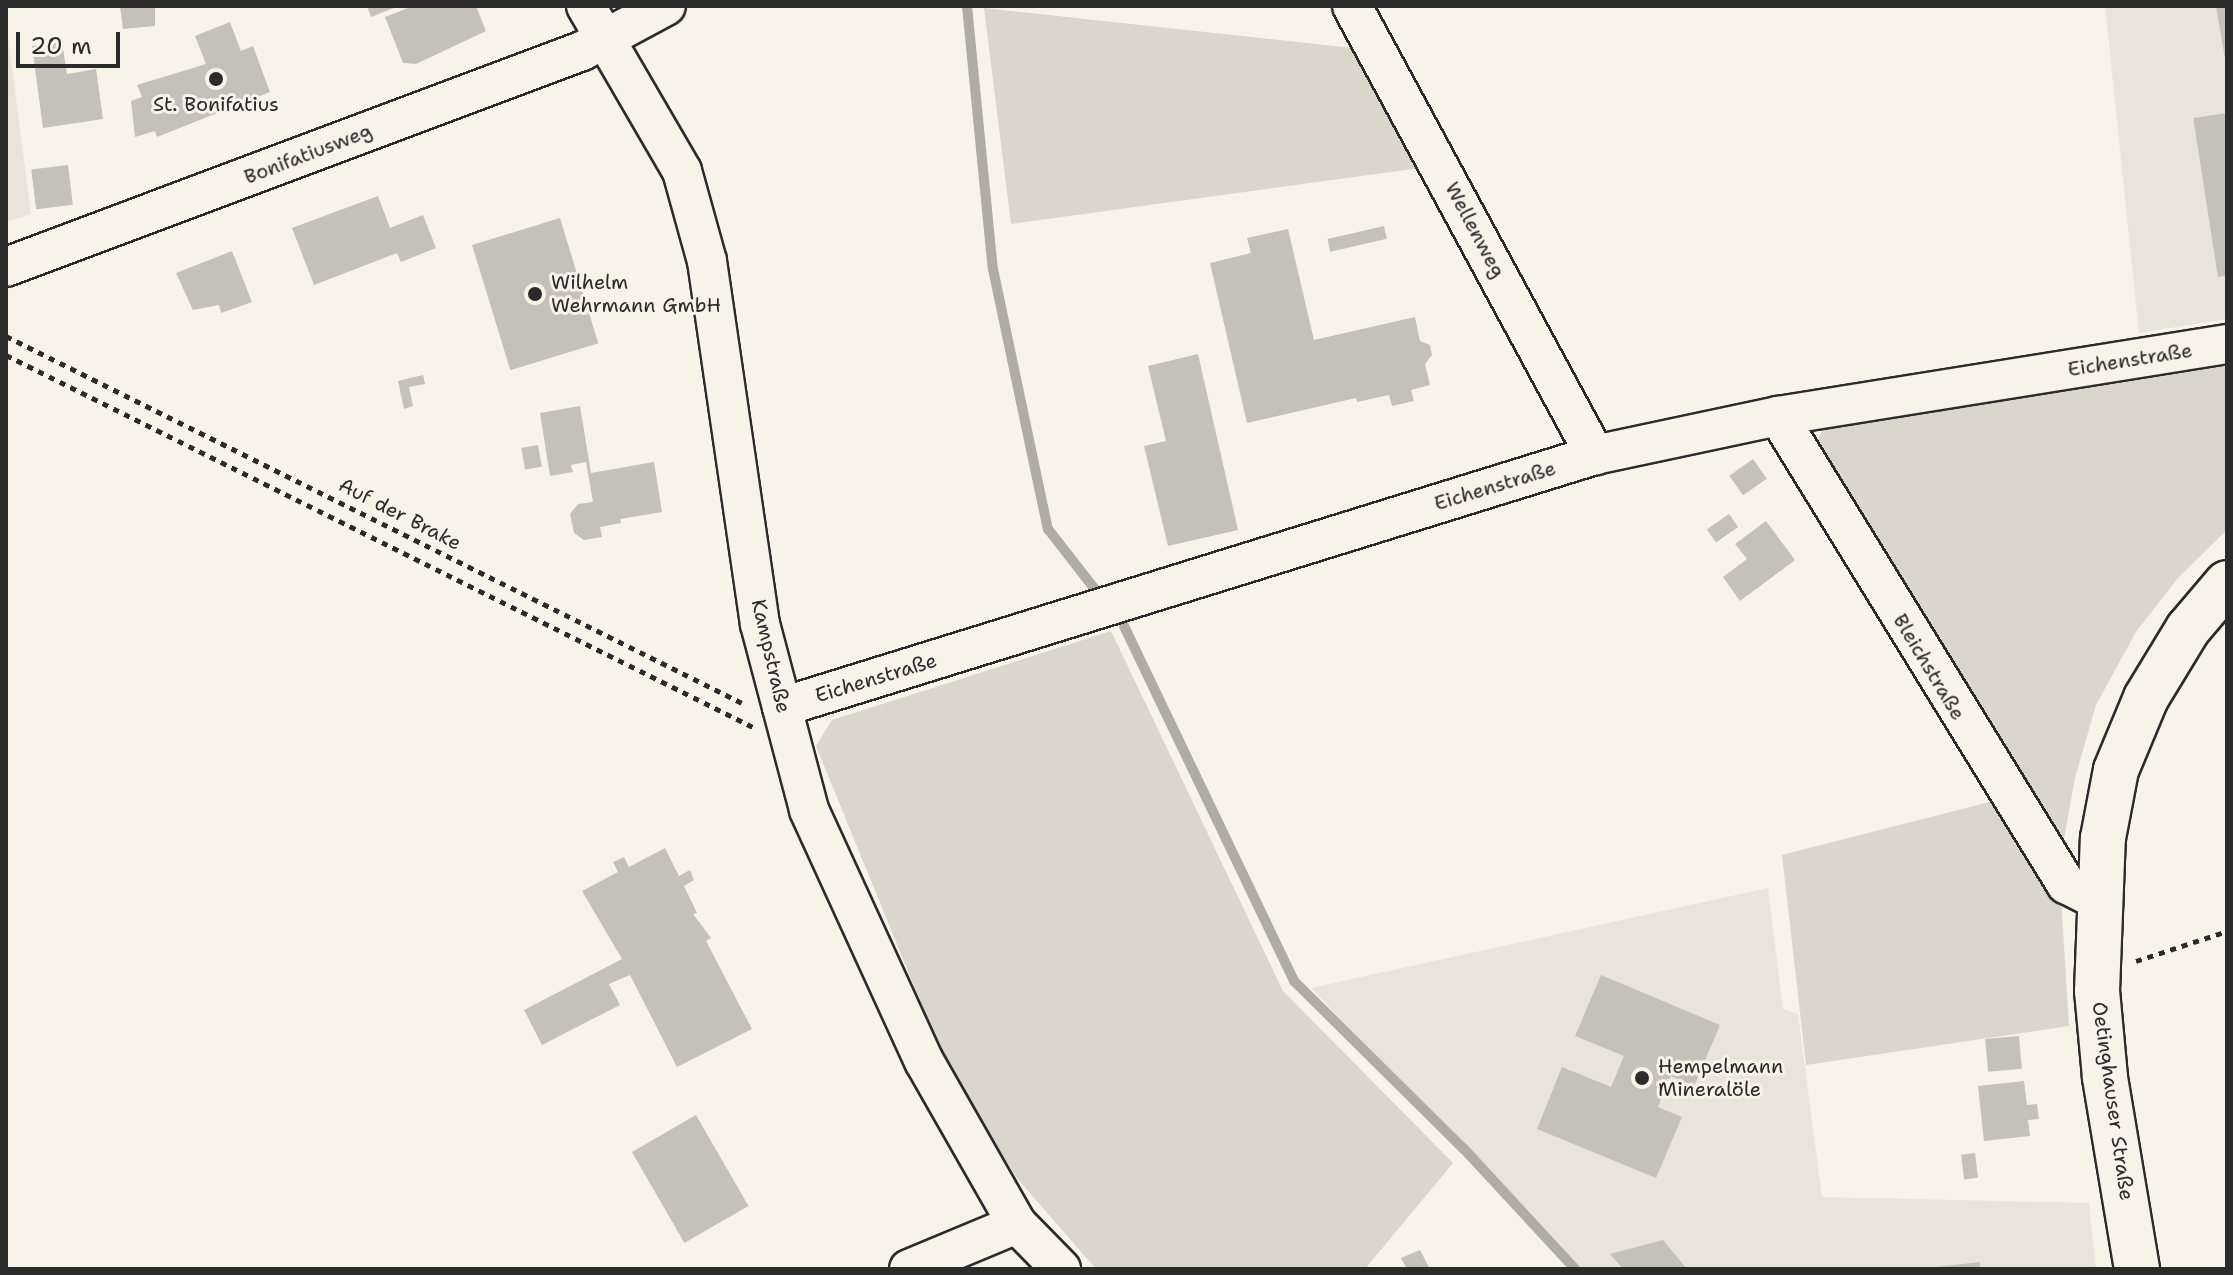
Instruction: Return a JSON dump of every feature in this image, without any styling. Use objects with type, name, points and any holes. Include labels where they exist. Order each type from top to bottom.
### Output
[{"type":"street","name":"Kampstraße","points":[[586,6],[608,38],[682,171],[707,261],[760,624],[809,810],[915,1044],[1017,1224],[1061,1269]]},
{"type":"street","name":"Bonifatiusweg","points":[[6,267],[608,38],[666,6]]},
{"type":"street","name":"Wellenweg","points":[[1352,6],[1595,455]]},
{"type":"street","name":"Eichenstraße","points":[[784,715],[1595,455],[1778,416],[2227,344]]},
{"type":"street","name":"Bleichstraße","points":[[1778,416],[2066,884],[2098,900]]},
{"type":"street","name":"Oetinghauser Straße","points":[[2137,1269],[2105,1077],[2097,974],[2098,900],[2116,770],[2146,698],[2188,629],[2227,583]]},
{"type":"street","points":[[909,1269],[1017,1224]]},
{"type":"path","name":"Auf der Brake","points":[[6,336],[754,709],[784,715]]},
{"type":"path","points":[[6,355],[746,728],[784,715]]},
{"type":"path","points":[[2097,974],[2227,931]]},
{"type":"shaded area","points":[[2105,6],[2227,6],[2227,319],[2139,333]]},
{"type":"shaded area","points":[[984,8],[1362,49],[1427,167],[1011,224]]},
{"type":"shaded area","points":[[6,21],[31,214],[6,222]]},
{"type":"shaded area","points":[[2227,366],[2227,530],[2177,579],[2136,632],[2096,705],[2075,778],[2061,856],[1815,443],[1823,430]]},
{"type":"shaded area","points":[[1111,631],[1283,991],[1453,1163],[1365,1269],[1096,1269],[1016,1177],[941,1052],[816,746],[832,720]]},
{"type":"shaded area","points":[[2001,799],[2060,882],[2069,1026],[1806,1065],[1782,855]]},
{"type":"shaded area","points":[[1768,888],[1783,1009],[1798,1014],[1822,1197],[2089,1203],[2096,1269],[1578,1269],[1311,988]]},
{"type":"building","points":[[120,6],[155,6],[155,26],[123,29]]},
{"type":"building","points":[[367,6],[399,6],[371,17]]},
{"type":"building","points":[[413,6],[476,6],[486,31],[416,64],[403,63],[385,17]]},
{"type":"building","points":[[2216,6],[2227,6],[2227,59],[2225,59]]},
{"type":"building","name":"St. Bonifatius","points":[[230,22],[241,51],[253,46],[270,92],[157,137],[155,131],[135,137],[131,101],[142,97],[137,85],[206,64],[195,36]]},
{"type":"building","points":[[62,42],[67,74],[96,69],[103,119],[43,128],[32,46]]},
{"type":"building","points":[[2227,113],[2227,275],[2218,277],[2194,118]]},
{"type":"building","points":[[68,165],[73,205],[36,209],[31,170]]},
{"type":"building","points":[[378,196],[390,228],[423,215],[436,248],[401,262],[397,253],[314,285],[292,228]]},
{"type":"building","name":"Wilhelm Wehrmann GmbH","points":[[560,218],[598,343],[510,370],[472,245]]},
{"type":"building","points":[[1384,226],[1387,239],[1330,252],[1327,239]]},
{"type":"building","points":[[1288,229],[1314,340],[1415,317],[1420,341],[1430,345],[1432,355],[1425,364],[1430,385],[1411,390],[1414,401],[1392,406],[1389,395],[1357,402],[1356,398],[1247,423],[1210,263],[1251,253],[1247,238]]},
{"type":"building","points":[[232,251],[252,302],[221,313],[219,305],[193,310],[176,273]]},
{"type":"building","points":[[1198,354],[1238,530],[1168,546],[1144,446],[1166,441],[1148,366]]},
{"type":"building","points":[[423,375],[425,384],[409,387],[413,406],[404,409],[398,381]]},
{"type":"building","points":[[580,406],[591,473],[654,462],[662,512],[620,519],[621,523],[600,527],[602,537],[584,540],[574,533],[570,514],[578,504],[593,502],[586,462],[571,465],[573,472],[550,476],[540,413]]},
{"type":"building","points":[[538,445],[542,467],[525,470],[521,448]]},
{"type":"building","points":[[1753,459],[1767,479],[1743,495],[1729,476]]},
{"type":"building","points":[[1729,514],[1738,527],[1716,543],[1707,529]]},
{"type":"building","points":[[1766,521],[1795,560],[1740,601],[1723,577],[1747,559],[1735,544]]},
{"type":"building","points":[[665,848],[679,876],[690,870],[694,880],[684,886],[697,913],[693,914],[711,938],[706,941],[752,1029],[677,1067],[630,975],[609,984],[620,1005],[542,1045],[524,1010],[622,959],[582,891],[618,872],[613,862],[624,857],[629,867]]},
{"type":"building","name":"Hempelmann Mineralöle","points":[[1601,975],[1720,1025],[1694,1086],[1671,1076],[1658,1107],[1682,1117],[1656,1178],[1537,1129],[1562,1067],[1611,1087],[1624,1056],[1575,1036]]},
{"type":"building","points":[[2019,1036],[2022,1069],[1988,1072],[1985,1039]]},
{"type":"building","points":[[2024,1081],[2027,1105],[2037,1104],[2039,1119],[2028,1120],[2030,1136],[1984,1141],[1978,1086]]},
{"type":"building","points":[[696,1115],[749,1206],[684,1243],[632,1152]]},
{"type":"building","points":[[1975,1153],[1978,1178],[1964,1180],[1961,1155]]},
{"type":"building","points":[[1663,1240],[1687,1269],[1623,1269],[1610,1254]]},
{"type":"building","points":[[1420,1250],[1430,1269],[1407,1269],[1401,1258]]},
{"type":"building","points":[[1980,1262],[1980,1269],[1936,1269],[1936,1267]]},
{"type":"waterway","points":[[967,6],[993,269],[1048,529],[1094,588]]},
{"type":"waterway","points":[[1124,626],[1294,981],[1464,1149],[1575,1269]]},
{"type":"place","name":"St. Bonifatius","points":[[216,79]]},
{"type":"place","name":"Wilhelm Wehrmann GmbH","points":[[535,294]]},
{"type":"place","name":"Hempelmann Mineralöle","points":[[1642,1078]]}]
